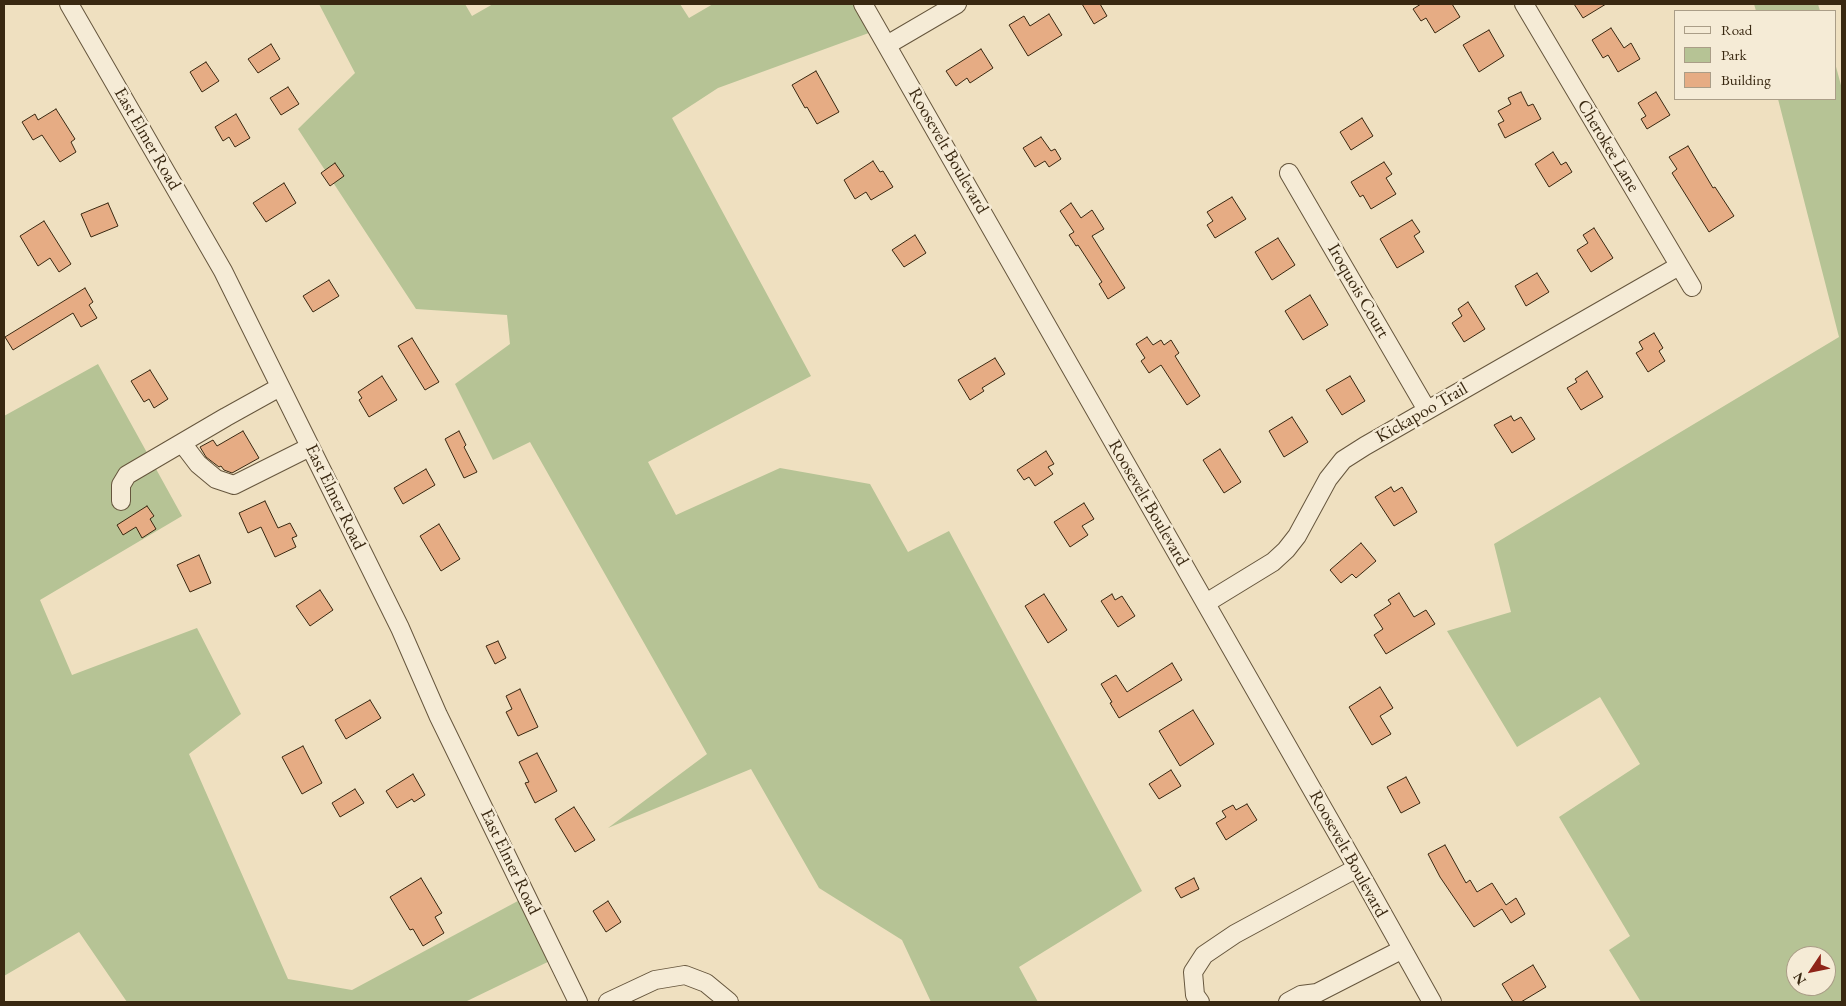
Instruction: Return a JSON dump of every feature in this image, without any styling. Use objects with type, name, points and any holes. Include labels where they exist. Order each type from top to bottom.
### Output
[{"type":"street","name":"East Elmer Road","points":[[69,4],[223,271],[400,628],[438,715],[578,1002]]},
{"type":"street","name":"Roosevelt Boulevard","points":[[863,4],[1432,1002]]},
{"type":"street","points":[[887,44],[957,4]]},
{"type":"street","name":"Cherokee Lane","points":[[1524,4],[1692,287]]},
{"type":"street","name":"Iroquois Court","points":[[1289,173],[1427,410]]},
{"type":"street","name":"Kickapoo Trail","points":[[1206,603],[1273,562],[1286,550],[1297,536],[1328,479],[1343,460],[1364,446],[1679,266]]},
{"type":"street","points":[[121,501],[121,485],[128,475],[280,387]]},
{"type":"street","points":[[182,443],[198,464],[216,479],[234,484],[310,447]]},
{"type":"street","points":[[1200,1002],[1196,995],[1193,972],[1204,955],[1234,934],[1357,868]]},
{"type":"street","points":[[1288,1002],[1301,995],[1317,993],[1401,950]]},
{"type":"street","points":[[608,1002],[655,980],[685,976],[706,983],[729,1002]]},
{"type":"green space","points":[[319,4],[465,4],[472,16],[493,4],[680,4],[689,18],[713,4],[861,4],[877,30],[718,88],[672,118],[811,376],[648,462],[676,515],[780,468],[870,484],[908,552],[949,531],[1142,891],[1019,967],[1038,1002],[931,1002],[902,940],[819,888],[751,769],[608,828],[707,754],[530,442],[493,460],[455,384],[510,344],[507,315],[416,309],[298,129],[355,73]]},
{"type":"green space","points":[[1754,4],[1818,4],[1820,10],[1756,10]]},
{"type":"green space","points":[[1836,67],[1842,89],[1842,1002],[1641,1002],[1609,950],[1630,936],[1559,817],[1640,764],[1600,697],[1517,747],[1447,631],[1511,612],[1494,544],[1839,337],[1778,100],[1836,100]]},
{"type":"green space","points":[[98,364],[182,516],[40,600],[72,675],[197,628],[241,714],[189,754],[288,979],[352,990],[529,895],[558,957],[465,1002],[127,1002],[79,932],[4,976],[4,416]]},
{"type":"building","points":[[1082,4],[1100,4],[1107,16],[1094,24]]},
{"type":"building","points":[[1421,4],[1452,4],[1460,17],[1435,33],[1426,18],[1421,21],[1413,9]]},
{"type":"building","points":[[1574,4],[1606,4],[1583,18]]},
{"type":"building","points":[[1049,14],[1062,35],[1028,56],[1009,25],[1024,16],[1030,26]]},
{"type":"building","points":[[1611,28],[1624,48],[1631,43],[1640,59],[1618,72],[1608,55],[1603,58],[1592,40]]},
{"type":"building","points":[[1489,30],[1504,56],[1479,72],[1463,45]]},
{"type":"building","points":[[271,44],[280,59],[258,73],[248,59]]},
{"type":"building","points":[[981,49],[993,68],[970,83],[967,78],[956,86],[946,71]]},
{"type":"building","points":[[206,62],[219,81],[202,92],[190,72]]},
{"type":"building","points":[[816,71],[839,112],[817,124],[792,85]]},
{"type":"building","points":[[288,87],[299,104],[281,115],[270,98]]},
{"type":"building","points":[[1521,92],[1528,106],[1533,104],[1541,119],[1505,138],[1498,124],[1504,121],[1498,111],[1511,104],[1508,98]]},
{"type":"building","points":[[1656,92],[1670,115],[1647,129],[1641,119],[1646,116],[1638,103]]},
{"type":"building","points":[[56,109],[75,139],[71,142],[76,152],[60,162],[42,135],[33,140],[22,122],[35,114],[38,120]]},
{"type":"building","points":[[236,114],[250,138],[235,147],[229,137],[223,141],[215,127]]},
{"type":"building","points":[[1362,118],[1373,136],[1351,150],[1340,132]]},
{"type":"building","points":[[1041,137],[1051,151],[1055,149],[1061,159],[1049,167],[1045,161],[1035,167],[1023,148]]},
{"type":"building","points":[[1688,146],[1713,188],[1715,187],[1734,216],[1709,232],[1672,173],[1677,169],[1669,157]]},
{"type":"building","points":[[1553,152],[1561,165],[1566,162],[1572,172],[1549,187],[1535,164]]},
{"type":"building","points":[[873,161],[880,172],[883,171],[893,187],[871,200],[866,192],[855,199],[844,180]]},
{"type":"building","points":[[1384,162],[1392,174],[1386,178],[1396,194],[1371,209],[1363,195],[1360,197],[1351,182]]},
{"type":"building","points":[[335,163],[344,176],[330,186],[321,173]]},
{"type":"building","points":[[284,183],[296,203],[266,222],[253,203]]},
{"type":"building","points":[[1232,197],[1246,219],[1215,238],[1207,225],[1213,221],[1207,212]]},
{"type":"building","points":[[108,203],[118,226],[91,237],[81,214]]},
{"type":"building","points":[[1071,203],[1081,218],[1092,210],[1104,229],[1092,236],[1125,288],[1108,299],[1099,284],[1102,282],[1078,245],[1076,246],[1069,235],[1074,232],[1060,211]]},
{"type":"building","points":[[1412,220],[1420,232],[1414,236],[1424,252],[1397,268],[1380,239]]},
{"type":"building","points":[[44,221],[71,264],[59,272],[50,258],[38,266],[20,236]]},
{"type":"building","points":[[1594,228],[1613,258],[1591,272],[1577,250],[1588,243],[1583,235]]},
{"type":"building","points":[[915,235],[926,253],[904,267],[892,250]]},
{"type":"building","points":[[1278,238],[1295,265],[1272,280],[1255,252]]},
{"type":"building","points":[[1537,273],[1549,292],[1526,306],[1515,286]]},
{"type":"building","points":[[329,280],[339,296],[313,312],[303,296]]},
{"type":"building","points":[[85,288],[93,302],[89,305],[97,318],[81,327],[73,313],[13,350],[5,337]]},
{"type":"building","points":[[1310,295],[1328,325],[1303,340],[1285,311]]},
{"type":"building","points":[[1468,302],[1485,329],[1464,342],[1452,323],[1462,316],[1458,309]]},
{"type":"building","points":[[1654,333],[1663,348],[1659,351],[1665,361],[1648,372],[1636,353],[1643,349],[1639,342]]},
{"type":"building","points":[[1147,337],[1153,345],[1161,340],[1164,345],[1171,340],[1179,353],[1175,356],[1200,396],[1187,405],[1161,365],[1149,373],[1141,361],[1145,358],[1136,344]]},
{"type":"building","points":[[412,338],[439,382],[425,390],[398,346]]},
{"type":"building","points":[[995,358],[1005,374],[982,388],[984,391],[970,400],[958,380]]},
{"type":"building","points":[[150,370],[168,399],[154,408],[149,399],[144,402],[131,381]]},
{"type":"building","points":[[1587,371],[1603,397],[1581,410],[1567,388],[1577,382],[1575,379]]},
{"type":"building","points":[[382,376],[397,400],[369,417],[359,400],[362,398],[358,392]]},
{"type":"building","points":[[1350,376],[1365,401],[1342,415],[1326,390]]},
{"type":"building","points":[[1511,416],[1514,421],[1521,417],[1535,439],[1512,453],[1494,425]]},
{"type":"building","points":[[1292,417],[1308,442],[1284,457],[1269,431]]},
{"type":"building","points":[[243,431],[259,458],[232,473],[224,470],[221,466],[219,467],[206,457],[200,447],[213,440],[217,446]]},
{"type":"building","points":[[459,431],[466,445],[464,447],[477,472],[464,478],[445,439]]},
{"type":"building","points":[[1220,449],[1241,482],[1224,493],[1203,460]]},
{"type":"building","points":[[1046,451],[1054,464],[1048,467],[1053,474],[1035,486],[1029,477],[1024,480],[1017,470]]},
{"type":"building","points":[[426,469],[435,485],[403,504],[394,488]]},
{"type":"building","points":[[1391,487],[1394,492],[1402,487],[1417,512],[1394,526],[1375,497]]},
{"type":"building","points":[[265,501],[278,528],[290,523],[297,536],[292,538],[296,547],[275,557],[261,527],[248,533],[239,513]]},
{"type":"building","points":[[1084,503],[1094,519],[1082,526],[1088,535],[1070,547],[1054,522]]},
{"type":"building","points":[[147,506],[154,516],[150,519],[156,529],[142,538],[136,527],[123,535],[117,525]]},
{"type":"building","points":[[439,524],[460,559],[441,571],[420,536]]},
{"type":"building","points":[[1361,543],[1376,561],[1356,578],[1352,574],[1341,583],[1330,570]]},
{"type":"building","points":[[199,555],[211,583],[190,592],[177,565]]},
{"type":"building","points":[[320,590],[333,610],[310,626],[296,606]]},
{"type":"building","points":[[1399,593],[1414,617],[1426,610],[1435,624],[1386,654],[1374,635],[1383,629],[1374,615],[1391,604],[1388,600]]},
{"type":"building","points":[[1044,594],[1067,630],[1048,643],[1025,606]]},
{"type":"building","points":[[1112,594],[1115,600],[1122,596],[1135,616],[1118,627],[1101,601]]},
{"type":"building","points":[[498,641],[506,658],[495,664],[486,646]]},
{"type":"building","points":[[1172,663],[1182,680],[1119,718],[1101,684],[1116,675],[1127,692]]},
{"type":"building","points":[[1380,687],[1393,708],[1380,716],[1391,734],[1372,745],[1349,707]]},
{"type":"building","points":[[520,689],[538,727],[518,736],[506,712],[512,709],[506,696]]},
{"type":"building","points":[[370,700],[381,718],[346,739],[335,720]]},
{"type":"building","points":[[1193,710],[1214,744],[1180,766],[1159,731]]},
{"type":"building","points":[[303,746],[322,783],[302,794],[282,757]]},
{"type":"building","points":[[537,753],[557,791],[535,803],[525,783],[529,782],[519,762]]},
{"type":"building","points":[[1171,770],[1181,786],[1159,799],[1149,784]]},
{"type":"building","points":[[413,774],[425,795],[414,802],[412,799],[397,808],[386,791]]},
{"type":"building","points":[[1406,777],[1420,803],[1401,813],[1387,787]]},
{"type":"building","points":[[355,789],[364,803],[340,817],[332,803]]},
{"type":"building","points":[[1247,804],[1257,820],[1226,840],[1216,823],[1226,817],[1222,811],[1233,805],[1236,810]]},
{"type":"building","points":[[574,807],[595,840],[575,852],[555,819]]},
{"type":"building","points":[[1445,845],[1466,883],[1470,880],[1477,892],[1492,883],[1506,905],[1516,898],[1525,914],[1511,923],[1502,909],[1474,927],[1440,877],[1428,854]]},
{"type":"building","points":[[421,878],[442,913],[435,917],[444,933],[423,946],[413,929],[410,930],[390,897]]},
{"type":"building","points":[[1194,878],[1199,889],[1181,898],[1175,888]]},
{"type":"building","points":[[608,901],[621,922],[606,932],[593,911]]},
{"type":"building","points":[[1533,965],[1546,987],[1521,1002],[1513,1002],[1502,984]]}]
